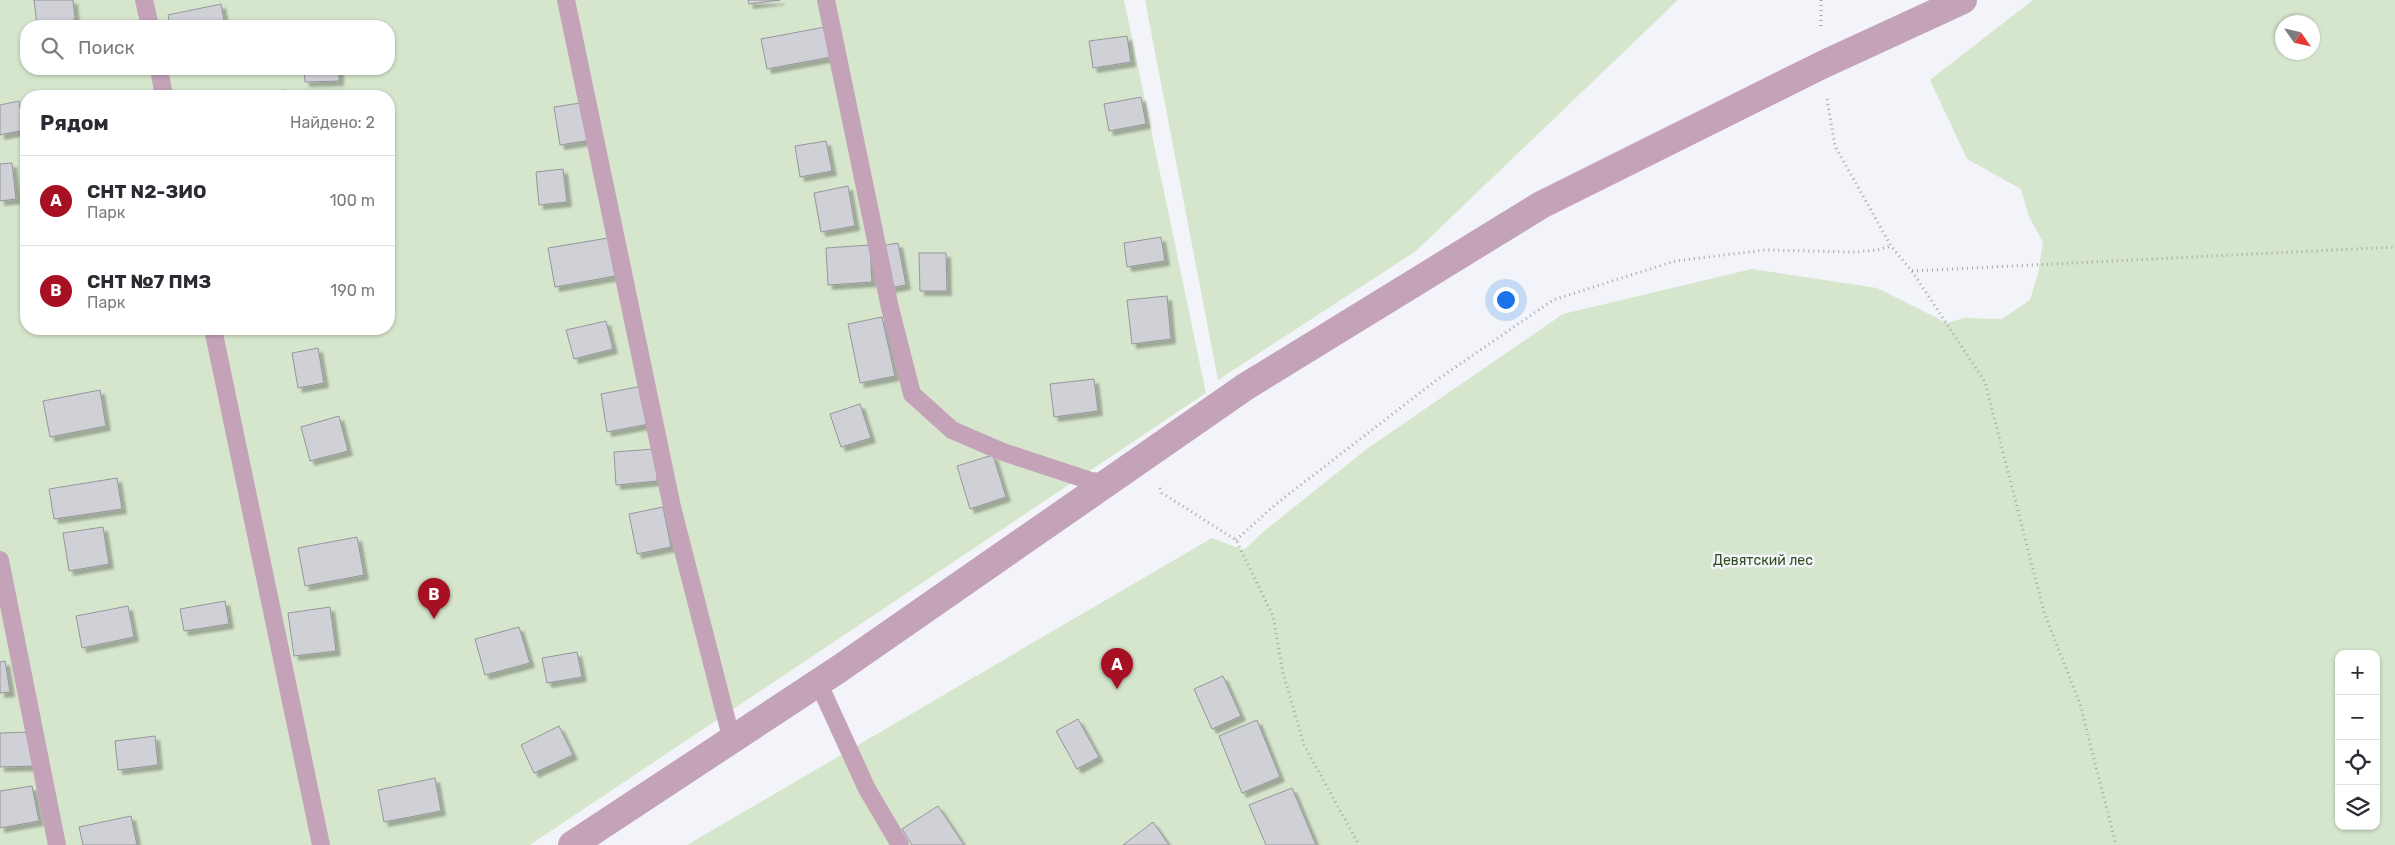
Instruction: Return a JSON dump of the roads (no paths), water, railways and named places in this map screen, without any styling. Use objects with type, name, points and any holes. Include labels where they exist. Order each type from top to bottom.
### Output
[{"type":"street","points":[[572,845],[732,741],[1109,483],[1245,387],[1541,205],[1822,66],[1963,0]]},
{"type":"lane","points":[[144,0],[149,20]]},
{"type":"lane","points":[[566,0],[672,508],[732,741]]},
{"type":"lane","points":[[826,0],[890,308],[912,394],[952,430],[1003,452],[1091,481],[1109,483]]},
{"type":"lane","points":[[160,75],[163,90]]},
{"type":"lane","points":[[214,335],[321,845]]},
{"type":"lane","points":[[0,560],[57,845]]},
{"type":"lane","points":[[818,682],[867,789],[900,845]]},
{"type":"place","name":"СНТ №7 ПМЗ","points":[[434,619]]},
{"type":"place","name":"СНТ N2-ЗИО","points":[[1117,689]]},
{"type":"park label","name":"Девятский лес","points":[[1763,560]]}]
